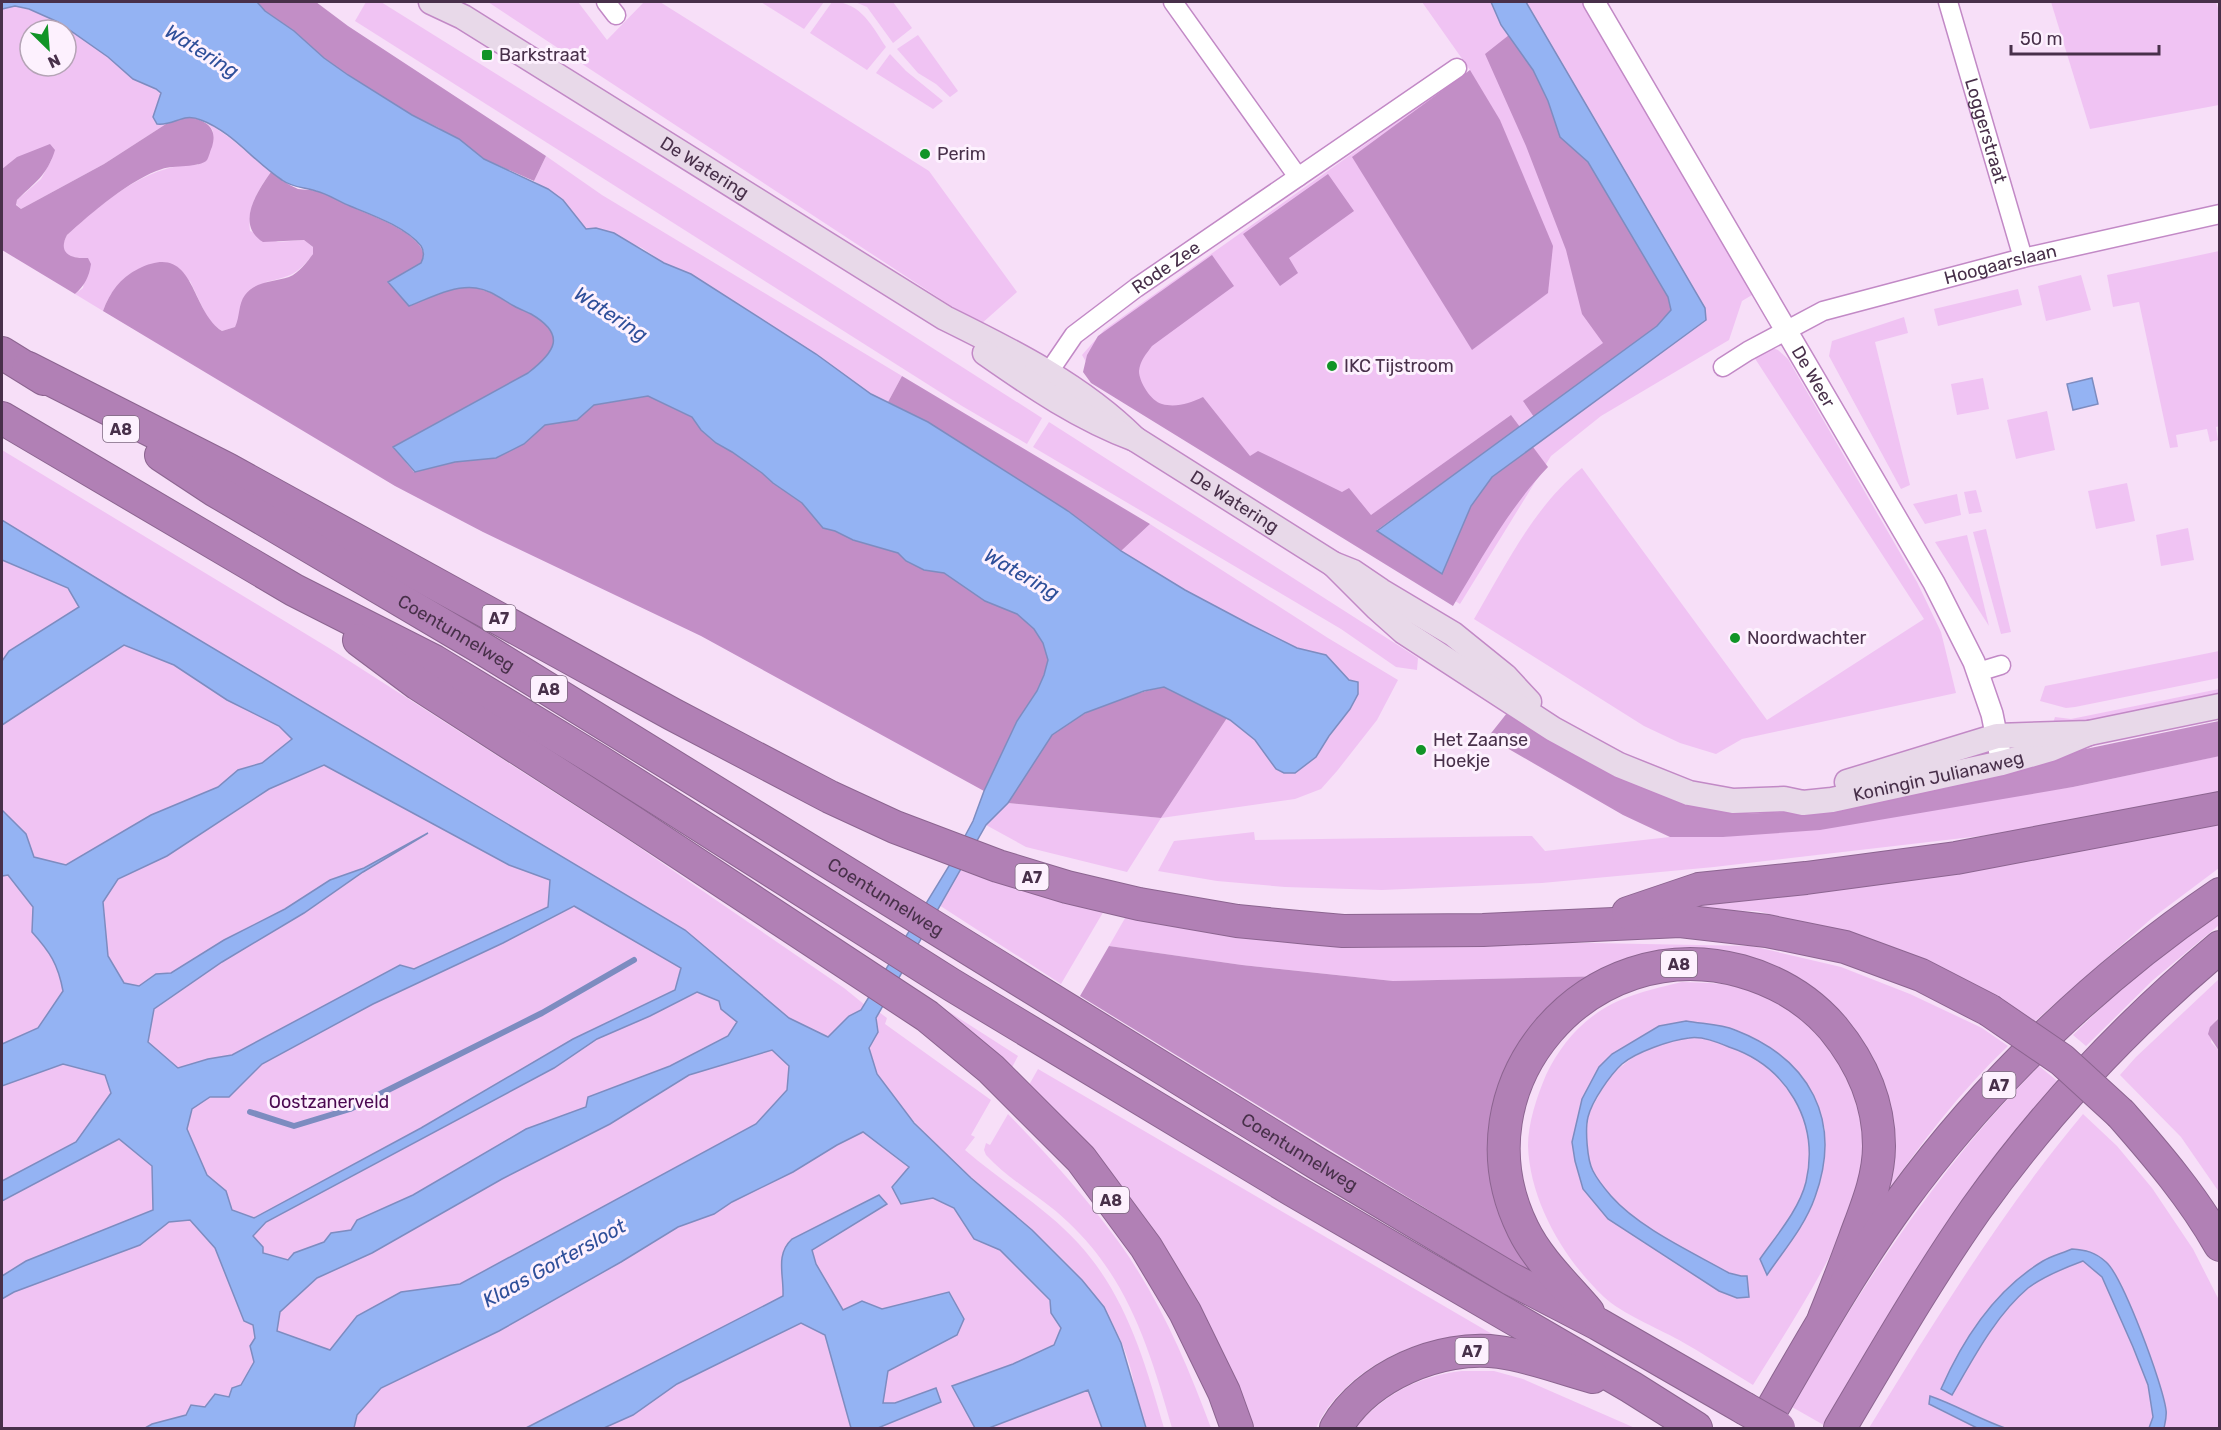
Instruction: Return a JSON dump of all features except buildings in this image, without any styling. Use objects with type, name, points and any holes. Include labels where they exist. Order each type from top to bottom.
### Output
[{"type":"highway","name":"Coentunnelweg","points":[[2,353],[214,490],[480,647],[1338,1176],[1511,1279],[1598,1324],[1752,1418],[1779,1428]]},
{"type":"highway","name":"A7","points":[[28,368],[227,469],[672,714],[830,797],[928,841],[998,866],[1067,887],[1139,904],[1237,921],[1343,931],[1483,930],[1680,921],[1767,931],[1845,947],[1920,975],[1989,1010],[2062,1060],[2121,1114],[2162,1161],[2206,1221],[2220,1245]]},
{"type":"highway","name":"Coentunnelweg","points":[[2,418],[294,590],[434,661],[597,759],[952,985],[1294,1191],[1631,1387],[1696,1428]]},
{"type":"highway","name":"A8","points":[[294,590],[418,684],[927,1016],[991,1069],[1081,1159],[1146,1247],[1185,1312],[1224,1392],[1237,1428]]},
{"type":"highway","name":"A7","points":[[1593,924],[1699,889],[1806,878],[1956,858],[2220,808]]},
{"type":"highway","name":"A7","points":[[1752,1418],[1824,1318],[1901,1201],[1963,1123],[2011,1071],[2107,980],[2142,950],[2220,894]]},
{"type":"highway","points":[[1840,1428],[1924,1288],[1970,1218],[2033,1135],[2121,1036],[2174,985],[2220,947]]},
{"type":"highway","name":"A8","points":[[1598,1324],[1540,1254],[1524,1231],[1509,1192],[1503,1155],[1505,1118],[1517,1078],[1552,1026],[1567,1012],[1593,992],[1620,978],[1656,967],[1695,964],[1723,967],[1752,974],[1785,988],[1801,998],[1828,1022],[1868,1082],[1878,1127],[1876,1176],[1867,1206],[1824,1318]]},
{"type":"highway","name":"A7","points":[[1335,1428],[1365,1395],[1383,1381],[1425,1359],[1446,1354],[1472,1351],[1500,1352],[1631,1387]]},
{"type":"main road","name":"De Watering","points":[[431,2],[463,17]]},
{"type":"main road","name":"De Watering","points":[[444,2],[463,17],[945,318],[988,339],[1042,382],[1116,419],[1135,439],[1334,564],[1353,572],[1453,634]]},
{"type":"main road","name":"De Watering","points":[[1334,564],[1404,632],[1440,655]]},
{"type":"main road","name":"Koningin Julianaweg","points":[[1453,634],[1505,676],[1553,729]]},
{"type":"main road","name":"Koningin Julianaweg","points":[[1440,655],[1553,729],[1619,765],[1689,793],[1733,801],[1784,799],[1803,803],[1832,800],[2002,763],[2051,750],[2090,733]]},
{"type":"main road","name":"Koningin Julianaweg","points":[[1784,799],[1997,736],[2090,733],[2220,706]]},
{"type":"street","points":[[1173,2],[1298,177]]},
{"type":"street","name":"De Weer","points":[[1594,2],[1934,583],[1978,672],[1992,714],[2002,763]]},
{"type":"street","name":"Loggerstraat","points":[[1948,2],[2023,258]]},
{"type":"street","name":"Rode Zee","points":[[1042,382],[1074,335],[1137,288],[1456,68]]},
{"type":"street","name":"Hoogaarslaan","points":[[1723,367],[1823,311],[2023,258],[2220,214]]},
{"type":"street","points":[[1978,672],[2001,665]]},
{"type":"green space","points":[[366,2],[381,2],[809,269],[1042,418],[1027,444],[962,406],[355,21]]},
{"type":"green space","points":[[488,2],[578,2],[607,40],[644,2],[660,2],[929,171],[1017,292],[980,325]]},
{"type":"green space","points":[[761,2],[824,2],[804,29]]},
{"type":"green space","points":[[832,2],[842,3],[858,10],[886,47],[867,70],[810,33]]},
{"type":"green space","points":[[855,2],[893,2],[912,28],[893,43],[867,7]]},
{"type":"green space","points":[[1422,2],[1588,2],[1752,295],[1742,301],[1729,340],[1601,416],[1551,456],[1460,604],[1097,381],[1082,355],[1104,330],[1470,70]]},
{"type":"green space","points":[[2051,2],[2216,2],[2220,15],[2219,105],[2090,129]]},
{"type":"green space","points":[[15,6],[50,18],[18,18],[18,78],[78,78],[78,35],[108,56],[132,78],[161,93],[154,113],[155,123],[166,124],[104,164],[21,209],[16,204],[17,200],[41,179],[52,159],[18,157],[2,169],[2,9]]},
{"type":"green space","points":[[918,35],[958,91],[950,97],[936,84],[918,73],[897,49]]},
{"type":"green space","points":[[890,54],[906,71],[943,101],[933,109],[876,73]]},
{"type":"green space","points":[[207,122],[271,172],[258,192],[252,207],[250,231],[278,242],[304,240],[313,247],[313,254],[293,274],[266,282],[235,327],[222,331],[209,321],[190,281],[132,272],[114,290],[103,311],[75,294],[83,288],[88,258],[76,258],[67,254],[63,247],[67,235],[110,198],[127,187],[162,170],[198,165],[213,131]]},
{"type":"green space","points":[[546,156],[602,195],[902,376],[888,402],[871,394],[691,274],[664,263],[642,248],[596,228],[586,229],[563,200],[534,181]]},
{"type":"green space","points":[[2219,251],[2220,426],[2216,427],[2218,440],[2210,442],[2207,429],[2176,435],[2178,447],[2170,448],[2139,302],[2113,307],[2107,275]]},
{"type":"green space","points":[[2081,275],[2091,310],[2046,321],[2038,286]]},
{"type":"green space","points":[[2018,289],[2022,305],[1938,326],[1934,309]]},
{"type":"green space","points":[[1904,317],[1908,333],[1875,342],[1910,485],[1901,489],[1829,356],[1832,341]]},
{"type":"green space","points":[[1770,347],[1778,350],[1788,359],[1917,582],[1941,632],[1956,693],[1742,739],[1716,754],[1680,743],[1644,726],[1474,619],[1509,558],[1535,519],[1549,500],[1582,468],[1767,720],[1924,619],[1754,357]]},
{"type":"green space","points":[[1983,378],[1989,409],[1957,415],[1951,384]]},
{"type":"green space","points":[[2047,411],[2055,450],[2016,459],[2007,420]]},
{"type":"green space","points":[[1049,422],[1418,658],[1417,670],[1396,667],[1341,629],[1033,447]]},
{"type":"green space","name":"Oostzanerveld","points":[[2,450],[329,648],[627,839],[844,988],[865,1005],[863,1008],[868,1004],[887,1018],[885,1024],[991,1100],[971,1135],[975,1137],[965,1150],[1052,1218],[1095,1263],[1132,1330],[1164,1428],[2,1428],[2,528],[124,595],[2,520]],"holes":[[[902,1109],[970,1177],[1048,1245],[1094,1296],[1112,1324],[1126,1355],[1135,1389]]]},
{"type":"green space","points":[[2127,483],[2135,521],[2096,529],[2088,491]]},
{"type":"green space","points":[[1976,490],[1982,512],[1969,514],[1964,492]]},
{"type":"green space","points":[[1957,494],[1961,515],[1925,524],[1913,504]]},
{"type":"green space","points":[[1150,524],[1398,680],[1377,720],[1321,789],[1295,799],[1161,818],[1227,718],[1255,740],[1276,769],[1316,757],[1358,694],[1326,656],[1297,648],[1249,624],[1185,590],[1121,551]]},
{"type":"green space","points":[[2188,528],[2194,560],[2161,566],[2156,535]]},
{"type":"green space","points":[[1986,529],[2011,632],[2001,634],[1973,532]]},
{"type":"green space","points":[[1967,535],[1989,626],[1935,542]]},
{"type":"green space","points":[[2219,651],[2219,678],[2075,707],[2066,708],[2040,701],[2045,686]]},
{"type":"green space","points":[[2219,689],[2219,697],[2096,722],[2052,726],[2055,717],[2071,719]]},
{"type":"green space","points":[[2219,756],[2219,795],[2182,805],[1989,835],[1714,867],[1542,883],[1382,890],[1285,887],[1217,881],[1158,871],[1174,841],[1254,832],[1255,840],[1532,836],[1545,851],[1670,837],[1723,837],[2073,787]]},
{"type":"green space","points":[[1008,803],[1161,818],[1127,872],[1026,847],[986,825]]},
{"type":"green space","points":[[2219,816],[2219,868],[2151,919],[2034,1022],[1999,998],[1851,934],[1757,911],[1657,909]]},
{"type":"green space","points":[[960,870],[1006,885],[1105,909],[1061,984],[939,905]]},
{"type":"green space","points":[[1128,913],[1430,940],[1752,946],[1841,967],[1910,994],[1982,1028],[2008,1046],[1957,1100],[1883,1197],[1887,1110],[1787,980],[1609,976],[1393,981],[1242,965],[1109,946]]},
{"type":"green space","points":[[2219,914],[2219,925],[2153,980],[2086,1046],[2073,1035],[2143,971]]},
{"type":"green space","points":[[2219,979],[2219,1018],[2216,1020],[2211,1042],[2219,1051],[2219,1192],[2181,1137],[2120,1075]]},
{"type":"green space","points":[[901,981],[1018,1056],[1010,1071]]},
{"type":"green space","points":[[1682,982],[1730,985],[1756,993],[1787,1008],[1819,1036],[1833,1054],[1854,1095],[1861,1117],[1865,1159],[1861,1191],[1814,1285],[1753,1385],[1679,1340],[1629,1314],[1604,1297],[1576,1265],[1552,1228],[1542,1208],[1530,1167],[1528,1137],[1539,1092],[1546,1075],[1567,1041],[1589,1019],[1607,1007],[1638,993]],"holes":[[[1659,1026],[1768,1046],[1825,1128],[1824,1160],[1815,1199],[1792,1240],[1767,1274],[1760,1259],[1799,1203],[1806,1182],[1809,1159],[1808,1138],[1803,1117],[1782,1082],[1767,1067],[1749,1055],[1714,1041],[1694,1038],[1676,1040],[1650,1049],[1626,1062],[1607,1081],[1588,1117],[1589,1159],[1593,1171],[1604,1188],[1618,1204],[1653,1230],[1729,1273],[1741,1276],[1719,1291],[1608,1219],[1575,1161],[1572,1142],[1582,1099],[1612,1054]]]},
{"type":"green space","points":[[2039,1066],[2061,1084],[1829,1428],[1792,1407],[1846,1317],[1904,1229],[1969,1144]]},
{"type":"green space","points":[[1038,1069],[1495,1335],[1438,1340],[1396,1354],[1363,1373],[1349,1385],[1336,1398],[1316,1428],[1247,1428],[1198,1300],[1147,1220],[1106,1167],[1029,1085]]},
{"type":"green space","points":[[1008,1114],[1079,1192],[1133,1263],[1171,1332],[1211,1428],[1172,1428],[1146,1344],[1122,1292],[1107,1267],[1068,1222],[1005,1173],[986,1155],[984,1150],[986,1143],[990,1145]]},
{"type":"green space","points":[[2083,1114],[2117,1146],[2152,1188],[2193,1249],[2219,1300],[2219,1428],[2164,1428],[2166,1411],[2157,1380],[2088,1250],[2044,1260],[1941,1389],[1952,1395],[1995,1324],[2028,1288],[2061,1269],[2083,1261],[2102,1277],[2133,1347],[2148,1385],[2153,1417],[2149,1428],[2005,1428],[1931,1396],[1929,1405],[1977,1428],[1869,1428],[1944,1307],[1997,1228]]},
{"type":"green space","points":[[1462,1371],[1494,1371],[1523,1379],[1635,1428],[1355,1428],[1377,1406],[1403,1389],[1431,1377]]},
{"type":"shaded area","points":[[257,2],[316,2],[348,26],[546,156],[534,181],[484,159],[439,128],[412,115],[348,75],[324,58],[294,31],[265,11]]},
{"type":"shaded area","points":[[1509,35],[1533,70],[1548,101],[1560,137],[1588,162],[1668,297],[1671,310],[1657,326],[1534,417],[1523,401],[1603,343],[1582,314],[1566,250],[1526,146],[1485,54]]},
{"type":"shaded area","points":[[1470,70],[1500,120],[1553,246],[1548,293],[1472,350],[1352,157]]},
{"type":"shaded area","points":[[188,116],[200,120],[212,130],[212,147],[207,160],[199,164],[162,169],[138,180],[99,207],[67,235],[64,241],[65,251],[77,258],[88,258],[91,264],[86,280],[75,294],[2,250],[2,169],[17,157],[50,144],[55,150],[44,173],[17,200],[16,205],[21,209],[104,164],[166,124]]},
{"type":"shaded area","points":[[271,172],[298,189],[314,190],[381,219],[414,239],[424,255],[409,306],[450,290],[476,288],[491,293],[531,314],[550,329],[553,344],[550,351],[528,373],[393,447],[414,472],[524,444],[545,425],[577,420],[594,405],[648,396],[692,417],[701,430],[716,443],[802,503],[823,528],[853,540],[898,553],[906,561],[924,570],[944,572],[985,600],[1017,614],[1034,629],[1043,643],[1048,660],[1037,691],[1017,721],[984,791],[701,636],[483,532],[395,486],[103,311],[116,286],[138,269],[157,262],[171,264],[181,270],[211,321],[222,331],[235,327],[241,302],[249,290],[259,284],[293,275],[313,254],[313,247],[304,240],[263,242],[250,226],[251,208]]},
{"type":"shaded area","points":[[1328,174],[1354,211],[1289,258],[1298,273],[1280,286],[1243,234]]},
{"type":"shaded area","points":[[1212,255],[1234,286],[1152,346],[1142,361],[1139,371],[1141,380],[1146,391],[1158,402],[1178,405],[1203,397],[1250,456],[1258,451],[1342,492],[1349,488],[1371,515],[1511,415],[1520,427],[1377,530],[1442,574],[1471,506],[1492,477],[1533,447],[1548,467],[1508,516],[1453,606],[1091,383],[1083,372],[1087,355],[1098,336]]},
{"type":"shaded area","points":[[902,376],[1150,524],[1121,551],[1068,511],[928,422],[888,402]]},
{"type":"shaded area","points":[[1164,687],[1227,718],[1161,818],[1008,803],[1039,752],[1059,729],[1103,706]]},
{"type":"shaded area","points":[[1511,708],[1613,771],[1653,792],[1698,806],[1741,814],[1785,812],[2219,721],[2220,756],[2073,787],[1820,830],[1723,837],[1670,837],[1623,815],[1488,737]]},
{"type":"shaded area","points":[[1109,946],[1242,965],[1393,981],[1609,976],[1501,1111],[1536,1276],[1080,996]]},
{"type":"shaded area","points":[[2219,1018],[2219,1051],[2208,1034],[2210,1027]]},
{"type":"water","points":[[2,2],[257,2],[265,11],[294,31],[324,58],[348,75],[412,115],[459,139],[484,159],[548,189],[563,200],[586,229],[596,228],[614,233],[664,263],[691,274],[816,354],[871,394],[928,422],[1068,511],[1121,551],[1185,590],[1249,624],[1297,648],[1326,655],[1349,680],[1358,682],[1358,694],[1350,709],[1316,757],[1295,773],[1284,773],[1276,769],[1255,740],[1230,720],[1164,687],[1144,691],[1085,713],[1052,735],[1008,803],[986,825],[876,1018],[878,1032],[869,1048],[877,1074],[914,1123],[971,1178],[1032,1230],[1082,1280],[1104,1307],[1121,1343],[1146,1428],[1102,1428],[1088,1390],[989,1428],[975,1428],[952,1386],[1013,1364],[1054,1345],[1061,1328],[1051,1313],[1050,1300],[1000,1250],[974,1239],[954,1208],[933,1198],[901,1204],[892,1187],[909,1167],[863,1132],[793,1172],[732,1202],[714,1214],[678,1227],[499,1331],[381,1388],[357,1415],[354,1428],[145,1428],[186,1415],[191,1405],[205,1407],[215,1394],[229,1397],[232,1388],[241,1385],[254,1362],[250,1346],[255,1338],[253,1325],[244,1321],[215,1248],[190,1220],[169,1222],[140,1245],[14,1292],[2,1299],[2,1276],[26,1261],[153,1210],[152,1166],[119,1139],[2,1201],[2,1181],[76,1142],[111,1093],[105,1075],[63,1064],[2,1086],[2,1044],[38,1028],[63,991],[59,973],[52,959],[32,932],[33,907],[8,875],[2,876],[2,810],[26,834],[34,857],[66,865],[151,815],[218,787],[238,770],[262,763],[292,739],[279,726],[227,700],[174,665],[124,645],[2,725],[2,661],[9,651],[79,607],[68,588],[2,560],[2,520],[685,930],[789,1018],[828,1037],[849,1016],[861,1010],[949,866],[973,821],[984,791],[1017,721],[1037,691],[1048,660],[1043,643],[1034,629],[1017,614],[985,601],[944,573],[924,570],[906,561],[898,553],[853,540],[823,528],[802,503],[716,443],[701,430],[692,417],[648,396],[594,405],[577,420],[545,425],[524,444],[496,458],[455,462],[415,472],[393,447],[528,373],[550,351],[553,336],[550,329],[531,314],[491,293],[476,288],[450,290],[409,306],[388,282],[421,263],[424,255],[415,239],[388,222],[325,194],[286,183],[213,125],[194,118],[157,124],[153,117],[161,93],[133,79],[108,57],[78,36],[78,18],[49,18],[29,9],[15,6],[2,9]],"holes":[[[324,765],[509,865],[550,880],[548,907],[414,969],[400,965],[232,1055],[178,1068],[148,1042],[154,1009],[222,962],[304,913],[363,872],[428,833],[364,868],[330,880],[285,909],[224,940],[171,973],[156,974],[139,986],[124,983],[108,956],[103,902],[118,879],[167,856],[269,789]],[[574,906],[681,968],[675,990],[573,1039],[421,1128],[254,1218],[232,1210],[226,1191],[207,1175],[187,1129],[192,1109],[210,1097],[229,1097],[262,1064],[373,1004],[503,943]],[[697,992],[719,1001],[721,1009],[737,1022],[728,1036],[670,1066],[588,1097],[586,1107],[526,1129],[413,1195],[357,1220],[351,1230],[331,1233],[324,1242],[294,1253],[288,1260],[263,1253],[263,1247],[253,1236],[266,1222],[554,1068],[597,1039]],[[772,1050],[789,1066],[787,1090],[756,1124],[460,1284],[401,1292],[357,1316],[330,1350],[277,1331],[280,1312],[317,1278],[372,1253],[502,1179],[610,1124],[689,1075]]]},
{"type":"water","points":[[1491,2],[1526,2],[1705,308],[1706,320],[1492,477],[1471,506],[1442,574],[1377,531],[1657,326],[1671,310],[1668,297],[1588,162],[1560,137],[1548,101],[1533,70],[1501,25]]},
{"type":"water","points":[[2092,378],[2098,404],[2073,410],[2067,384]]},
{"type":"water","points":[[1686,1021],[1730,1028],[1761,1042],[1801,1075],[1814,1096],[1822,1118],[1825,1142],[1823,1169],[1811,1208],[1787,1247],[1767,1275],[1760,1259],[1786,1222],[1803,1192],[1809,1159],[1808,1138],[1803,1117],[1782,1082],[1749,1056],[1714,1041],[1694,1038],[1664,1044],[1628,1060],[1607,1081],[1590,1111],[1587,1129],[1589,1160],[1599,1181],[1611,1196],[1636,1219],[1729,1273],[1747,1276],[1749,1297],[1737,1298],[1719,1291],[1608,1219],[1583,1189],[1575,1161],[1572,1142],[1582,1099],[1599,1067],[1612,1054],[1659,1026]]},
{"type":"water","points":[[879,1195],[887,1204],[812,1250],[816,1264],[843,1310],[862,1301],[882,1309],[949,1292],[964,1319],[957,1335],[888,1371],[883,1403],[895,1403],[936,1388],[941,1402],[878,1428],[851,1428],[825,1335],[801,1323],[677,1384],[633,1415],[604,1428],[526,1428],[783,1296],[782,1258],[792,1239]]},
{"type":"water","points":[[2072,1249],[2090,1252],[2106,1262],[2122,1288],[2158,1378],[2166,1410],[2164,1428],[2149,1428],[2153,1417],[2148,1385],[2133,1347],[2102,1277],[2083,1261],[2061,1269],[2028,1288],[2005,1311],[1995,1325],[1952,1395],[1941,1389],[1970,1334],[1995,1301],[2010,1286],[2043,1261]]},
{"type":"water","points":[[1930,1396],[2005,1428],[1977,1428],[1929,1404]]},
{"type":"waterway","points":[[250,1112],[294,1126],[350,1109],[542,1013],[634,960]]},
{"type":"place","name":"Barkstraat","points":[[487,55]]},
{"type":"place","name":"Perim","points":[[925,154]]},
{"type":"place","name":"IKC Tijstroom","points":[[1332,366]]},
{"type":"place","name":"Noordwachter","points":[[1735,638]]},
{"type":"place","name":"Het Zaanse Hoekje","points":[[1421,750]]},
{"type":"water label","name":"Watering","points":[[202,51]]},
{"type":"water label","name":"Watering","points":[[611,314]]},
{"type":"water label","name":"Watering","points":[[1022,574]]},
{"type":"water label","name":"Klaas Gortersloot","points":[[554,1263]]}]
